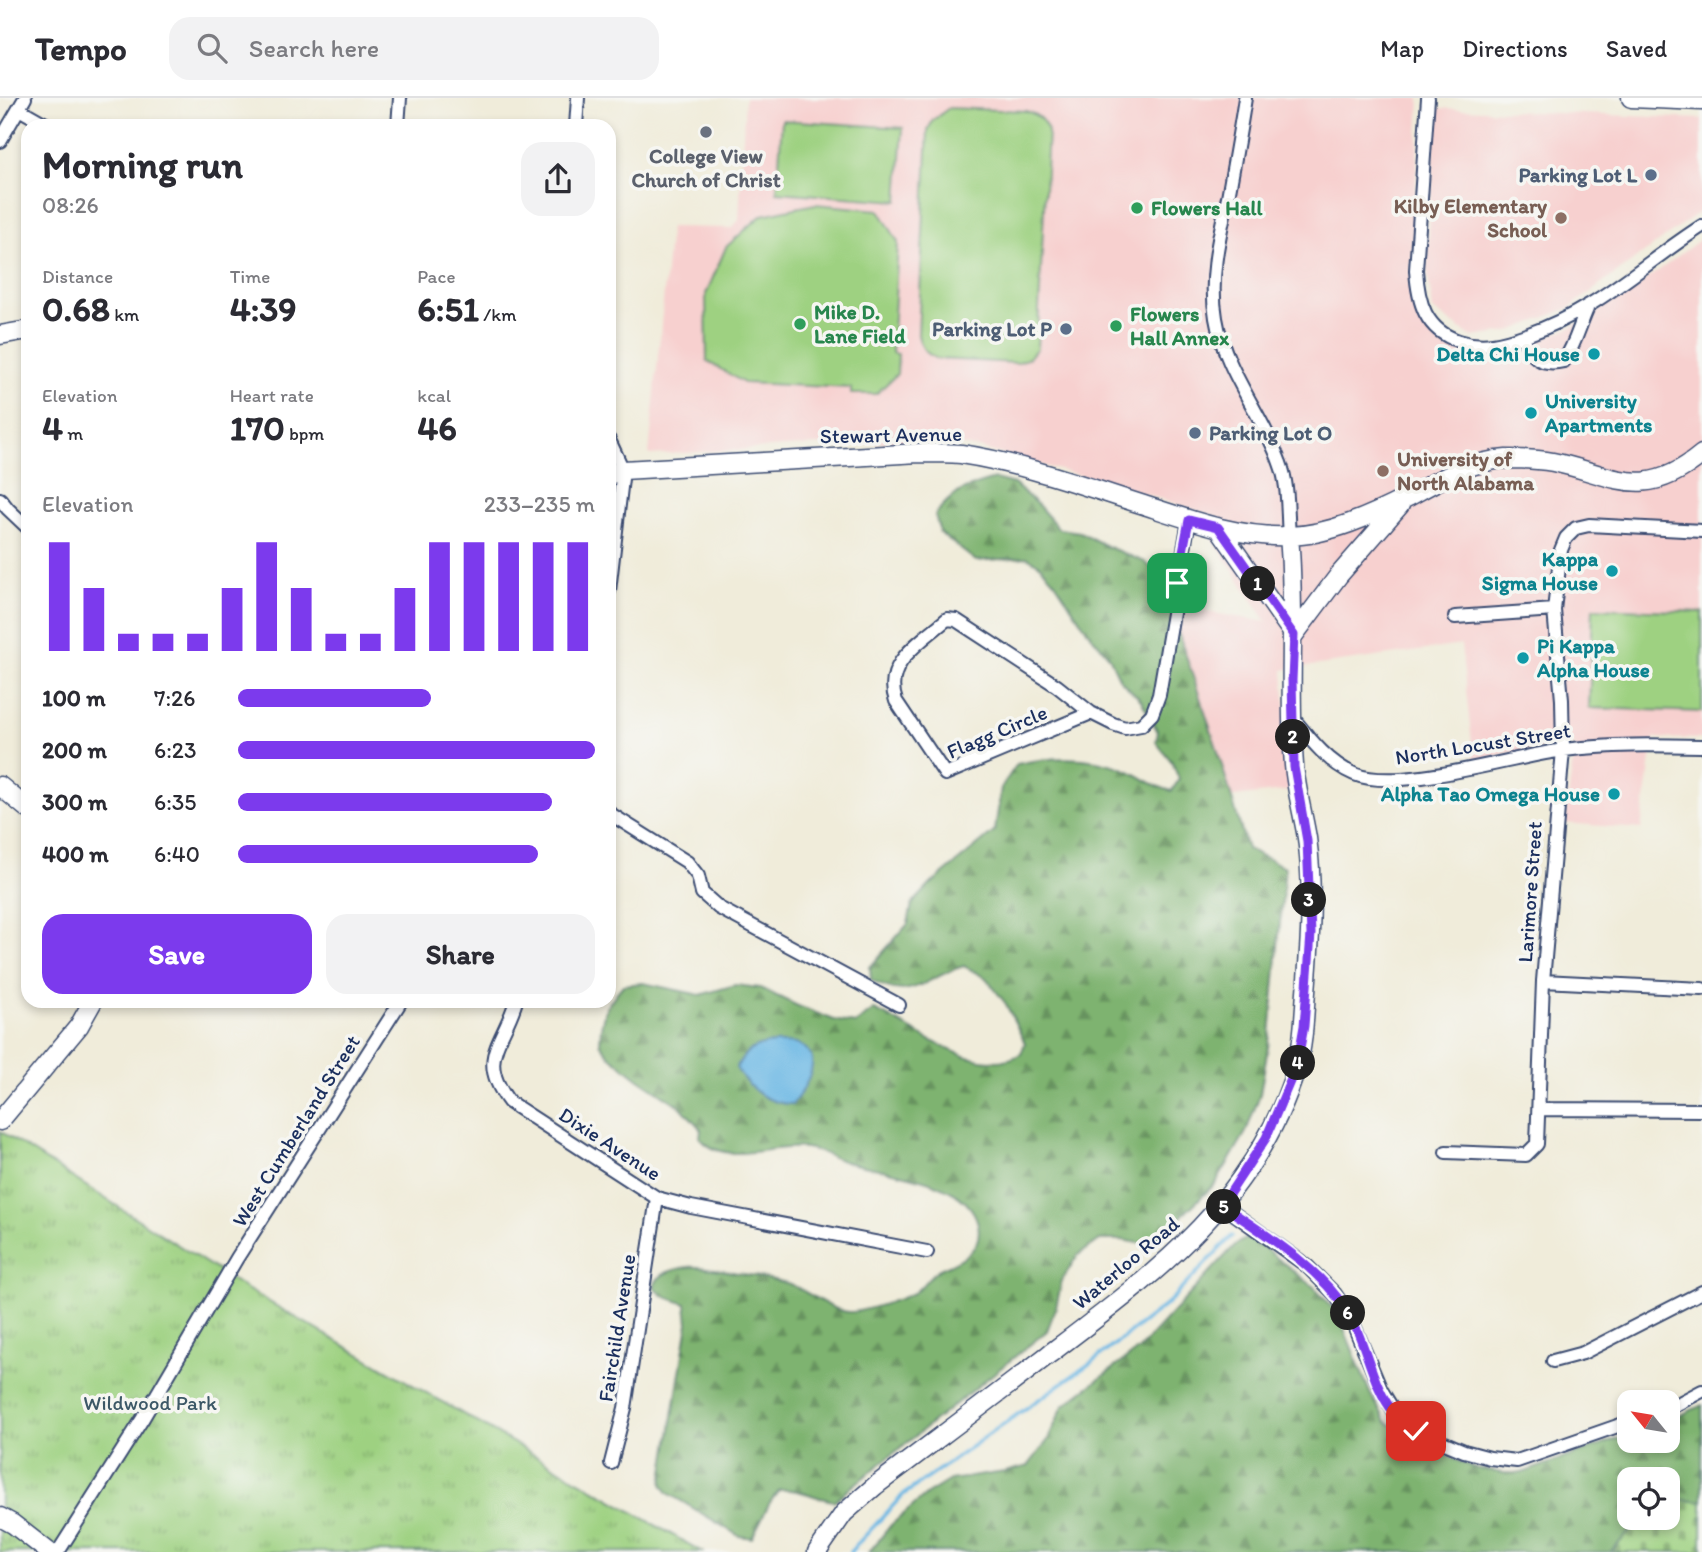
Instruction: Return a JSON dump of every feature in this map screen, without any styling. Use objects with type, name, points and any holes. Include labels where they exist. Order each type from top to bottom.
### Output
[{"type":"street","points":[[398,119],[400,98]]},
{"type":"street","points":[[576,119],[578,98]]},
{"type":"street","points":[[1245,98],[1219,243],[1213,295],[1223,346],[1238,383],[1272,441],[1282,467],[1287,493],[1289,536]]},
{"type":"street","points":[[1428,98],[1416,270],[1417,295],[1428,320],[1448,337],[1473,346],[1500,344],[1523,337],[1587,309],[1702,226]]},
{"type":"street","points":[[1631,98],[1702,101]]},
{"type":"street","points":[[0,141],[22,104],[40,119]]},
{"type":"street","points":[[1523,337],[1527,348],[1537,359],[1552,364],[1564,361],[1575,346],[1577,332],[1587,309]]},
{"type":"street","points":[[0,335],[21,331]]},
{"type":"street","name":"Stewart Avenue","points":[[616,472],[919,453],[959,454],[998,461],[1189,520],[1218,527],[1289,536],[1343,526],[1463,469],[1501,459],[1528,458],[1555,462],[1618,481],[1644,482],[1669,475],[1702,454]]},
{"type":"street","points":[[1218,527],[1294,635],[1339,576],[1406,498]]},
{"type":"street","points":[[0,499],[21,521]]},
{"type":"street","name":"Flagg Circle","points":[[1091,713],[945,774],[896,701],[893,678],[898,664],[910,651],[947,619],[956,620],[1057,686],[1091,713],[1125,728],[1141,725],[1152,714],[1159,695],[1189,520]]},
{"type":"street","name":"Larimore Street","points":[[1446,1152],[1526,1155],[1537,1144],[1543,981],[1563,750],[1562,700],[1554,610],[1561,550],[1566,538],[1576,528],[1589,525],[1702,531]]},
{"type":"street","name":"Waterloo Road","points":[[817,1552],[844,1513],[864,1495],[1171,1258],[1222,1205],[1266,1138],[1283,1102],[1297,1065],[1304,1026],[1311,934],[1308,854],[1294,767],[1294,586],[1289,536]]},
{"type":"street","points":[[1455,617],[1554,610]]},
{"type":"street","name":"North Locust Street","points":[[1292,717],[1311,741],[1331,759],[1355,775],[1381,779],[1408,778],[1563,750],[1640,743],[1702,746]]},
{"type":"street","points":[[0,786],[21,803]]},
{"type":"street","points":[[616,818],[693,868],[702,893],[719,908],[899,1004]]},
{"type":"street","points":[[1543,981],[1702,989]]},
{"type":"street","points":[[0,1121],[79,1026],[89,1008]]},
{"type":"street","name":"West Cumberland Street","points":[[58,1552],[143,1418],[245,1246],[397,1008]]},
{"type":"street","name":"Dixie Avenue","points":[[513,1008],[493,1054],[492,1072],[509,1102],[657,1198],[806,1230],[927,1252]]},
{"type":"street","points":[[1539,1109],[1702,1111]]},
{"type":"street","name":"Fairchild Avenue","points":[[611,1463],[625,1408],[657,1198]]},
{"type":"street","points":[[1222,1205],[1307,1266],[1335,1294],[1350,1316],[1381,1390],[1395,1413],[1416,1431],[1464,1451],[1517,1461],[1617,1426]]},
{"type":"street","points":[[1553,1361],[1583,1353],[1702,1292]]},
{"type":"street","points":[[1680,1403],[1702,1391]]},
{"type":"street","points":[[0,1517],[49,1552]]},
{"type":"shaded area","name":"University of North Alabama","points":[[745,98],[1420,98],[1410,296],[1420,319],[1437,340],[1456,350],[1480,354],[1518,348],[1572,327],[1638,286],[1702,238],[1702,739],[1654,738],[1641,829],[1565,823],[1575,743],[1508,753],[1474,762],[1461,645],[1283,670],[1292,790],[1218,799],[1174,654],[1183,608],[1267,622],[1214,541],[1221,518],[1123,487],[979,448],[934,441],[649,455],[670,227],[732,228],[739,220]]},
{"type":"shaded area","name":"Kilby Elementary School","points":[[1436,108],[1702,119],[1702,210],[1569,308],[1509,332],[1472,337],[1433,310],[1427,268]]},
{"type":"green space","points":[[949,108],[1026,111],[1040,118],[1048,131],[1037,348],[1029,358],[1017,363],[937,359],[924,350],[919,340],[928,130],[933,120]]},
{"type":"green space","points":[[782,120],[903,128],[898,201],[777,192]]},
{"type":"green space","name":"Mike D. Lane Field","points":[[815,204],[879,210],[898,242],[892,353],[898,354],[897,374],[876,394],[851,394],[851,388],[744,383],[707,361],[706,294],[726,247],[762,215]]},
{"type":"green space","points":[[995,479],[1014,484],[1039,506],[1059,529],[1080,532],[1145,562],[1159,575],[1215,742],[1247,849],[1285,867],[1270,1035],[1260,1094],[1246,1132],[1216,1183],[1162,1235],[1143,1244],[1100,1240],[1078,1255],[1062,1280],[1047,1331],[834,1501],[800,1492],[779,1490],[752,1538],[739,1536],[668,1493],[662,1484],[688,1323],[686,1304],[663,1296],[654,1287],[659,1278],[688,1267],[736,1273],[787,1283],[834,1308],[855,1312],[915,1292],[934,1272],[970,1252],[977,1241],[978,1224],[971,1209],[958,1196],[922,1180],[846,1162],[806,1148],[736,1153],[722,1152],[710,1147],[700,1138],[701,1129],[681,1107],[611,1057],[600,1043],[601,1025],[607,1008],[616,1008],[616,994],[623,985],[643,983],[700,995],[735,985],[760,988],[834,1020],[855,1024],[874,1010],[946,1049],[985,1061],[1004,1060],[1021,1054],[1025,1043],[1006,1004],[986,978],[964,966],[919,986],[898,989],[885,987],[871,980],[870,967],[908,924],[912,904],[931,884],[995,831],[1001,788],[1017,764],[1044,759],[1086,759],[1114,765],[1172,791],[1179,779],[1172,762],[1156,742],[1158,732],[1141,700],[1120,680],[1109,656],[1088,632],[1055,582],[1040,565],[1027,557],[976,561],[940,533],[935,515],[954,495]]},
{"type":"green space","points":[[1593,608],[1702,612],[1702,712],[1589,708]]},
{"type":"green space","name":"Wildwood Park","points":[[0,1131],[245,1288],[702,1552],[0,1552]]},
{"type":"green space","points":[[1247,1238],[1258,1243],[1314,1287],[1338,1314],[1370,1393],[1386,1421],[1414,1441],[1474,1468],[1522,1473],[1617,1439],[1617,1453],[1680,1453],[1680,1415],[1702,1405],[1702,1502],[1680,1501],[1680,1467],[1617,1467],[1617,1530],[1632,1530],[1610,1552],[869,1552],[891,1525],[927,1494],[950,1480],[1028,1466],[1048,1440],[1063,1406],[1139,1349],[1236,1244]]},
{"type":"green space","points":[[1680,1501],[1702,1502],[1702,1552],[1611,1552],[1631,1530],[1680,1530]]},
{"type":"water","points":[[773,1043],[799,1045],[810,1055],[812,1062],[809,1078],[792,1104],[774,1101],[760,1094],[736,1068],[751,1050]]},
{"type":"waterway","points":[[850,1552],[903,1495],[1092,1362],[1167,1304],[1232,1236]]},
{"type":"place","name":"College View Church of Christ","points":[[706,132]]},
{"type":"place","name":"Parking Lot L","points":[[1651,175]]},
{"type":"place","name":"Flowers Hall","points":[[1137,208]]},
{"type":"place","name":"Kilby Elementary School","points":[[1561,218]]},
{"type":"place","name":"Mike D. Lane Field","points":[[800,324]]},
{"type":"place","name":"Flowers Hall Annex","points":[[1116,326]]},
{"type":"place","name":"Parking Lot P","points":[[1066,329]]},
{"type":"place","name":"Delta Chi House","points":[[1594,354]]},
{"type":"place","name":"University Apartments","points":[[1531,413]]},
{"type":"place","name":"Parking Lot O","points":[[1195,433]]},
{"type":"place","name":"University of North Alabama","points":[[1383,471]]},
{"type":"place","name":"Kappa Sigma House","points":[[1612,571]]},
{"type":"place","name":"Pi Kappa Alpha House","points":[[1523,658]]},
{"type":"place","name":"Alpha Tao Omega House","points":[[1614,794]]},
{"type":"route","points":[[1177,583],[1189,520],[1218,527],[1294,635],[1294,767],[1307,841],[1311,934],[1304,1026],[1297,1065],[1283,1102],[1266,1138],[1222,1205],[1307,1266],[1335,1294],[1350,1316],[1381,1390],[1395,1413],[1416,1431]]}]
